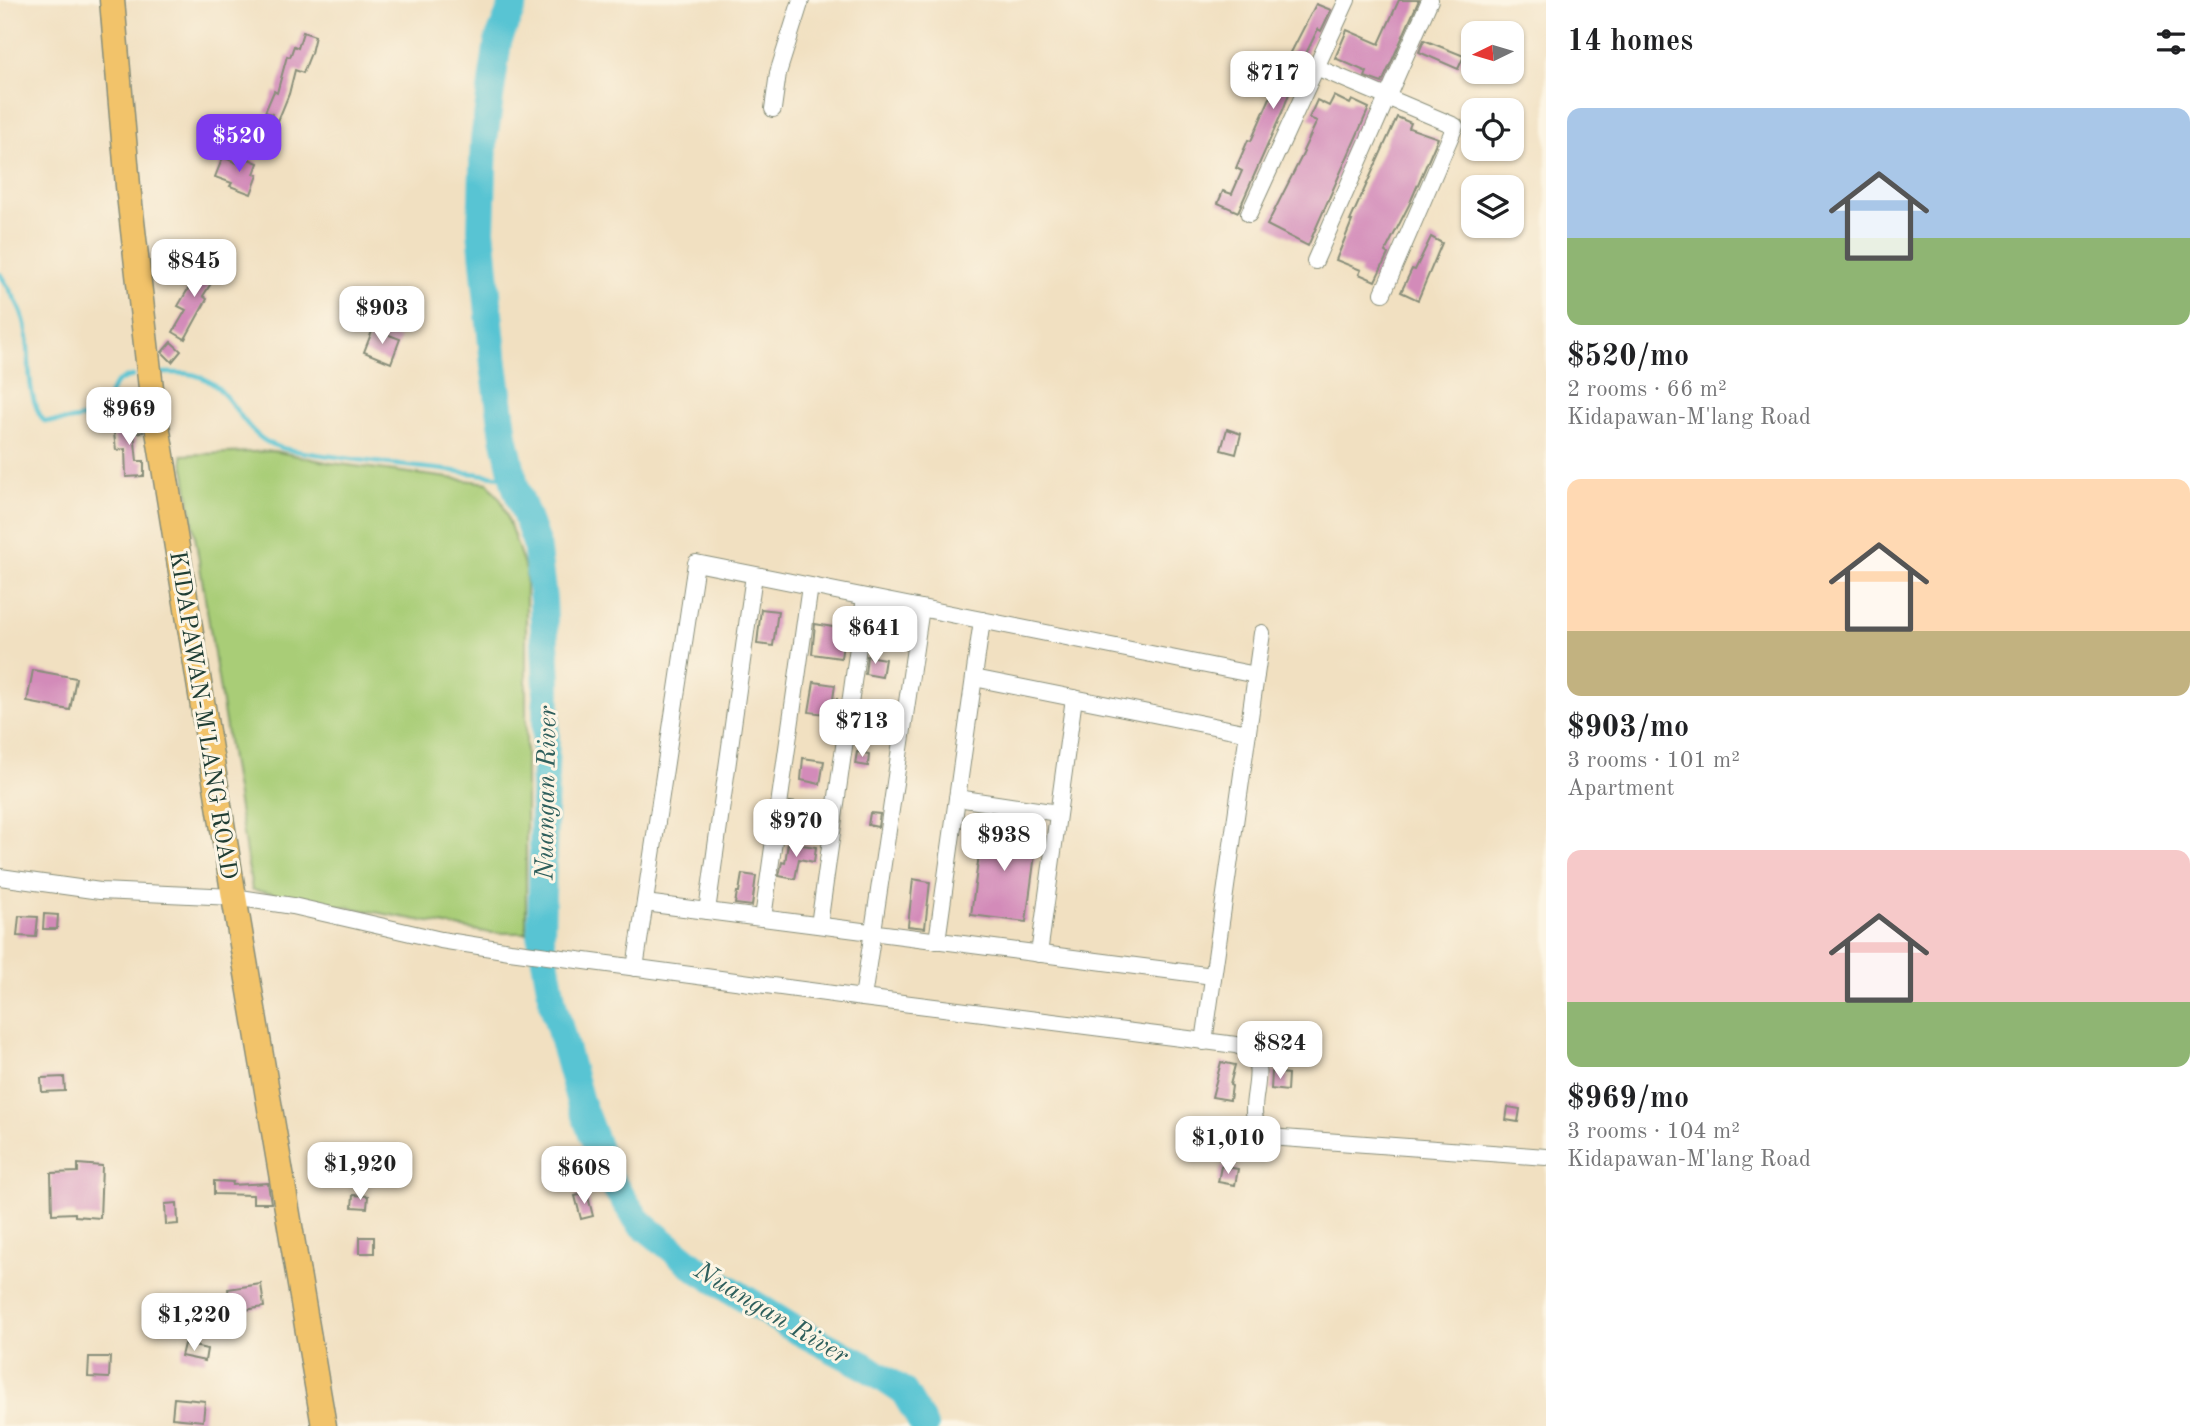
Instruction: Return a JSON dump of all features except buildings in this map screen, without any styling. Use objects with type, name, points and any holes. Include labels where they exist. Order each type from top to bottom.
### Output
[{"type":"main road","name":"KIDAPAWAN-M'LANG ROAD","points":[[112,0],[128,186],[151,387],[324,1426]]},
{"type":"street","points":[[773,109],[778,74],[801,0]]},
{"type":"street","points":[[1249,214],[1347,0]]},
{"type":"street","points":[[1315,261],[1430,0]]},
{"type":"street","points":[[1316,67],[1455,127],[1383,293]]},
{"type":"street","points":[[635,968],[696,564],[1256,676]]},
{"type":"street","points":[[707,911],[754,575]]},
{"type":"street","points":[[763,918],[810,586]]},
{"type":"street","points":[[820,926],[865,597]]},
{"type":"street","points":[[863,999],[921,608]]},
{"type":"street","points":[[937,941],[982,620]]},
{"type":"street","points":[[1204,1042],[1262,633]]},
{"type":"street","points":[[974,678],[1248,733]]},
{"type":"street","points":[[1039,954],[1074,698]]},
{"type":"street","points":[[957,797],[1058,813]]},
{"type":"street","points":[[0,877],[100,891],[234,897],[293,906],[441,940],[510,951],[863,999],[1236,1045],[1246,1048],[1257,1063],[1255,1119],[1260,1130],[1269,1137],[1546,1157]]},
{"type":"street","points":[[645,903],[1213,976]]},
{"type":"green space","points":[[274,451],[331,463],[488,483],[502,502],[526,571],[526,933],[490,933],[252,890],[182,455]]},
{"type":"waterway","name":"Nuangan River","points":[[515,0],[498,41],[484,140],[481,230],[504,436],[515,485],[536,543],[543,600],[547,685],[541,938],[553,1004],[580,1102],[609,1178],[638,1221],[696,1268],[789,1326],[865,1366],[904,1392],[924,1426]]},
{"type":"waterway","points":[[0,274],[23,317],[31,387],[44,421],[67,421],[91,415],[103,406],[116,383],[133,376]]},
{"type":"waterway","points":[[162,373],[191,374],[208,380],[227,398],[252,430],[273,445],[301,452],[501,477],[515,485]]}]
